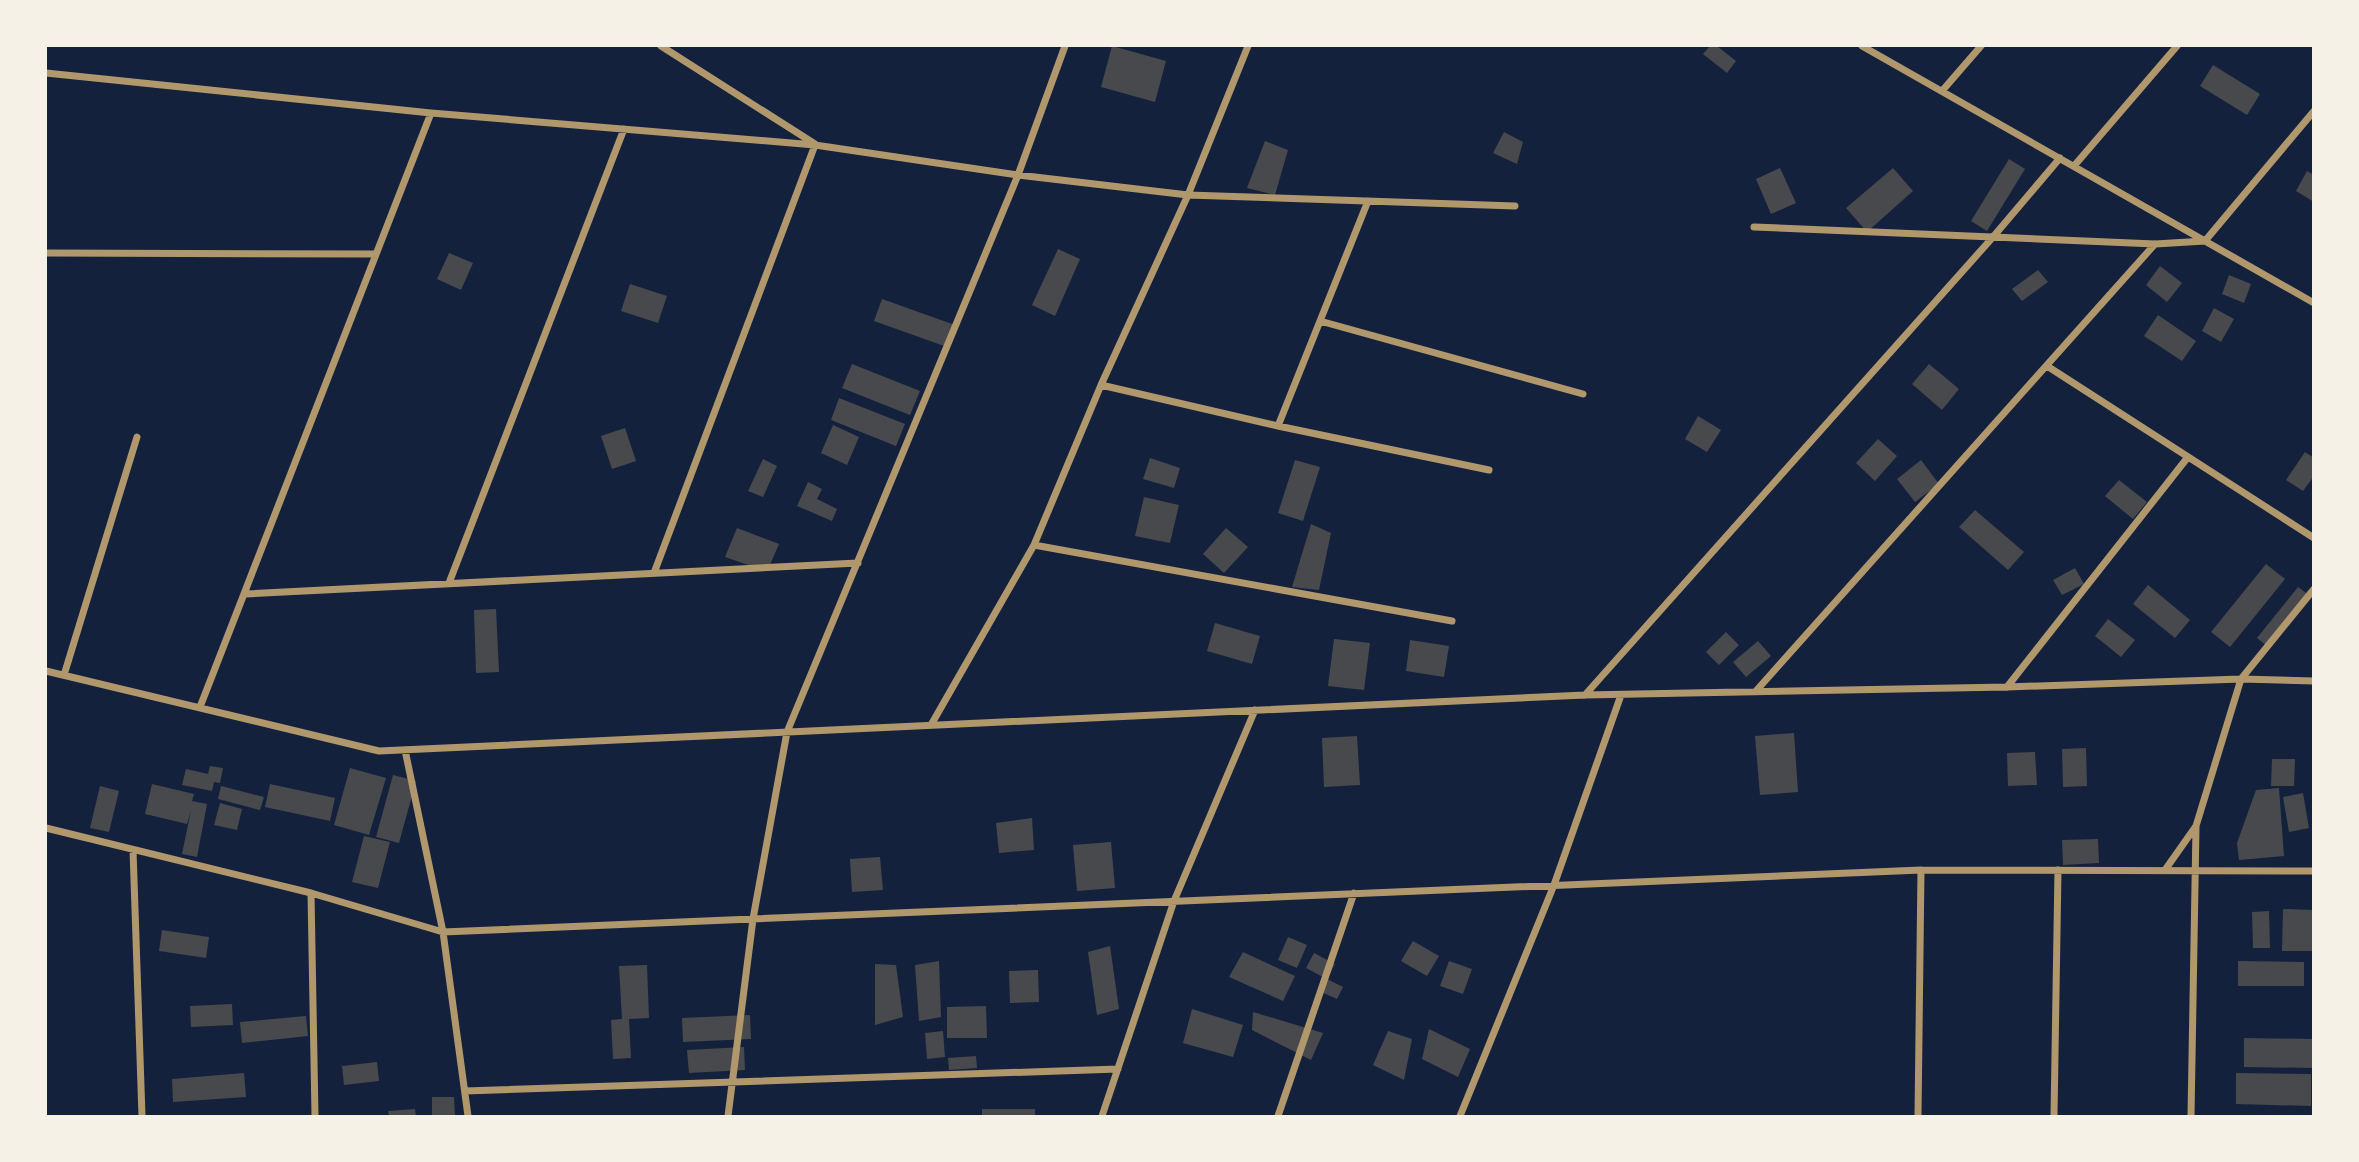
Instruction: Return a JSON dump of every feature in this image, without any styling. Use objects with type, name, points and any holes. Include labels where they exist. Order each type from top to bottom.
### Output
[{"type":"street","points":[[661,46],[815,145]]},
{"type":"street","points":[[729,1116],[753,919],[787,732],[1018,175],[1064,46]]},
{"type":"street","points":[[930,725],[1034,545],[1101,385],[1188,195],[1248,46]]},
{"type":"street","points":[[1862,46],[2314,303]]},
{"type":"street","points":[[1942,91],[1981,46]]},
{"type":"street","points":[[2074,166],[2177,46]]},
{"type":"street","points":[[46,73],[431,113],[815,145],[1018,175],[1188,195],[1515,206]]},
{"type":"street","points":[[1754,227],[2155,244],[2205,241],[2314,111]]},
{"type":"street","points":[[200,706],[246,594],[431,113]]},
{"type":"street","points":[[449,583],[624,129]]},
{"type":"street","points":[[653,573],[815,145]]},
{"type":"street","points":[[1585,695],[1993,237],[2060,158]]},
{"type":"street","points":[[1278,425],[1368,201]]},
{"type":"street","points":[[1756,691],[2155,244]]},
{"type":"street","points":[[46,253],[376,254]]},
{"type":"street","points":[[1320,321],[1583,394]]},
{"type":"street","points":[[2047,366],[2314,538]]},
{"type":"street","points":[[1101,385],[1489,470]]},
{"type":"street","points":[[64,675],[137,437]]},
{"type":"street","points":[[2007,687],[2188,457]]},
{"type":"street","points":[[1034,545],[1452,621]]},
{"type":"street","points":[[246,594],[858,563]]},
{"type":"street","points":[[2191,1116],[2196,826],[2241,679],[2314,589]]},
{"type":"street","points":[[46,671],[379,751],[1585,695],[2007,687],[2241,679],[2314,681]]},
{"type":"street","points":[[1460,1116],[1554,885],[1621,695]]},
{"type":"street","points":[[1101,1116],[1174,901],[1255,710]]},
{"type":"street","points":[[405,750],[443,932],[468,1116]]},
{"type":"street","points":[[2165,870],[2196,826]]},
{"type":"street","points":[[46,828],[311,893],[443,932],[1922,870],[2314,871]]},
{"type":"street","points":[[133,850],[142,1116]]},
{"type":"street","points":[[1918,1116],[1922,870]]},
{"type":"street","points":[[2054,1116],[2058,870]]},
{"type":"street","points":[[311,893],[315,1116]]},
{"type":"street","points":[[1278,1116],[1354,893]]},
{"type":"street","points":[[465,1091],[1118,1069]]},
{"type":"building","points":[[1112,46],[1166,61],[1155,102],[1101,87]]},
{"type":"building","points":[[1710,46],[1717,46],[1736,61],[1727,73],[1703,54]]},
{"type":"building","points":[[2213,65],[2260,94],[2247,115],[2200,86]]},
{"type":"building","points":[[1504,132],[1523,142],[1517,164],[1493,153]]},
{"type":"building","points":[[1265,141],[1288,150],[1275,195],[1247,188]]},
{"type":"building","points":[[2009,159],[2025,169],[1987,231],[1971,221]]},
{"type":"building","points":[[1780,168],[1796,203],[1771,214],[1756,179]]},
{"type":"building","points":[[1893,168],[1913,191],[1867,232],[1846,208]]},
{"type":"building","points":[[2307,171],[2314,175],[2314,202],[2296,191]]},
{"type":"building","points":[[1058,249],[1080,259],[1055,316],[1032,305]]},
{"type":"building","points":[[449,253],[473,263],[461,290],[437,279]]},
{"type":"building","points":[[2160,266],[2182,283],[2167,302],[2146,285]]},
{"type":"building","points":[[2038,270],[2048,282],[2022,301],[2012,289]]},
{"type":"building","points":[[2229,275],[2251,284],[2244,303],[2222,294]]},
{"type":"building","points":[[630,284],[667,296],[658,323],[621,311]]},
{"type":"building","points":[[882,299],[955,325],[947,347],[874,321]]},
{"type":"building","points":[[2214,308],[2234,319],[2221,342],[2202,331]]},
{"type":"building","points":[[2158,315],[2196,341],[2182,361],[2144,336]]},
{"type":"building","points":[[852,364],[920,391],[910,415],[842,388]]},
{"type":"building","points":[[1929,364],[1959,389],[1942,410],[1912,384]]},
{"type":"building","points":[[839,398],[905,424],[896,446],[831,420]]},
{"type":"building","points":[[1698,416],[1721,430],[1707,452],[1685,439]]},
{"type":"building","points":[[833,425],[859,437],[847,465],[821,453]]},
{"type":"building","points":[[625,428],[636,461],[612,469],[601,436]]},
{"type":"building","points":[[1878,439],[1897,456],[1875,481],[1856,463]]},
{"type":"building","points":[[2305,452],[2314,458],[2314,476],[2303,491],[2286,480]]},
{"type":"building","points":[[1150,458],[1180,468],[1174,488],[1143,479]]},
{"type":"building","points":[[763,459],[777,466],[763,497],[748,491]]},
{"type":"building","points":[[1295,460],[1320,467],[1303,521],[1278,513]]},
{"type":"building","points":[[1921,460],[1939,484],[1915,502],[1897,479]]},
{"type":"building","points":[[2119,480],[2147,502],[2133,519],[2105,496]]},
{"type":"building","points":[[808,482],[822,489],[817,499],[837,509],[832,521],[797,506]]},
{"type":"building","points":[[1144,497],[1179,505],[1170,543],[1135,536]]},
{"type":"building","points":[[1975,510],[2024,552],[2008,570],[1959,527]]},
{"type":"building","points":[[1311,524],[1331,533],[1319,590],[1292,587]]},
{"type":"building","points":[[737,528],[779,544],[769,567],[760,569],[725,557]]},
{"type":"building","points":[[1226,528],[1248,547],[1224,573],[1203,554]]},
{"type":"building","points":[[2266,564],[2285,579],[2230,647],[2211,632]]},
{"type":"building","points":[[2075,568],[2084,584],[2062,595],[2053,580]]},
{"type":"building","points":[[2148,585],[2190,620],[2175,638],[2133,604]]},
{"type":"building","points":[[2298,587],[2309,595],[2267,646],[2257,638]]},
{"type":"building","points":[[496,609],[499,672],[476,673],[474,610]]},
{"type":"building","points":[[2108,619],[2135,640],[2121,657],[2095,636]]},
{"type":"building","points":[[1215,623],[1260,636],[1252,664],[1207,651]]},
{"type":"building","points":[[1726,632],[1739,645],[1719,665],[1706,652]]},
{"type":"building","points":[[1334,639],[1370,643],[1364,690],[1328,686]]},
{"type":"building","points":[[1410,640],[1449,646],[1444,677],[1406,671]]},
{"type":"building","points":[[1758,641],[1771,656],[1746,677],[1733,662]]},
{"type":"building","points":[[1794,733],[1798,792],[1760,795],[1755,736]]},
{"type":"building","points":[[1357,736],[1360,785],[1324,787],[1322,738]]},
{"type":"building","points":[[2086,748],[2087,786],[2063,787],[2062,749]]},
{"type":"building","points":[[2035,752],[2037,785],[2008,786],[2007,753]]},
{"type":"building","points":[[2272,759],[2295,759],[2294,786],[2271,786]]},
{"type":"building","points":[[210,766],[223,768],[220,783],[214,782],[212,791],[182,785],[186,769],[208,774]]},
{"type":"building","points":[[350,768],[386,778],[369,835],[334,825]]},
{"type":"building","points":[[393,775],[416,781],[399,843],[376,837]]},
{"type":"building","points":[[152,784],[194,794],[192,801],[207,804],[197,857],[182,854],[191,810],[187,824],[145,814]]},
{"type":"building","points":[[270,784],[335,798],[330,821],[265,807]]},
{"type":"building","points":[[100,786],[119,791],[109,832],[90,828]]},
{"type":"building","points":[[221,786],[264,797],[260,810],[218,799]]},
{"type":"building","points":[[2279,788],[2284,856],[2239,860],[2237,843],[2256,790]]},
{"type":"building","points":[[2303,793],[2309,828],[2289,832],[2283,797]]},
{"type":"building","points":[[220,803],[242,809],[237,830],[214,825]]},
{"type":"building","points":[[1032,818],[1034,850],[999,853],[996,823]]},
{"type":"building","points":[[364,836],[390,842],[378,888],[352,882]]},
{"type":"building","points":[[2098,839],[2099,863],[2063,865],[2062,840]]},
{"type":"building","points":[[1111,842],[1115,888],[1077,891],[1073,845]]},
{"type":"building","points":[[880,857],[883,890],[852,892],[850,859]]},
{"type":"building","points":[[2283,909],[2314,910],[2314,951],[2282,951]]},
{"type":"building","points":[[2269,911],[2270,948],[2253,948],[2252,912]]},
{"type":"building","points":[[162,930],[209,937],[206,958],[159,951]]},
{"type":"building","points":[[1288,937],[1307,945],[1297,968],[1278,960]]},
{"type":"building","points":[[1413,941],[1439,956],[1427,976],[1401,961]]},
{"type":"building","points":[[1110,946],[1119,1009],[1097,1015],[1088,952]]},
{"type":"building","points":[[1243,952],[1295,976],[1283,1001],[1229,977]]},
{"type":"building","points":[[1314,953],[1335,964],[1327,979],[1306,968]]},
{"type":"building","points":[[939,961],[941,1017],[919,1021],[915,965]]},
{"type":"building","points":[[1449,961],[1472,969],[1463,994],[1440,986]]},
{"type":"building","points":[[2238,961],[2304,962],[2304,986],[2238,986]]},
{"type":"building","points":[[875,964],[896,965],[903,1017],[875,1025]]},
{"type":"building","points":[[647,965],[649,1018],[629,1019],[631,1058],[613,1059],[611,1020],[622,1019],[619,966]]},
{"type":"building","points":[[1038,970],[1039,1002],[1010,1003],[1009,971]]},
{"type":"building","points":[[1327,979],[1343,987],[1337,999],[1321,992]]},
{"type":"building","points":[[232,1004],[233,1025],[191,1027],[190,1006]]},
{"type":"building","points":[[986,1006],[987,1038],[947,1038],[947,1007]]},
{"type":"building","points":[[1192,1009],[1243,1025],[1233,1057],[1183,1043]]},
{"type":"building","points":[[1253,1012],[1323,1033],[1311,1060],[1252,1030]]},
{"type":"building","points":[[750,1015],[751,1039],[683,1042],[682,1018]]},
{"type":"building","points":[[306,1016],[308,1036],[242,1043],[240,1022]]},
{"type":"building","points":[[1429,1029],[1470,1049],[1458,1077],[1422,1059]]},
{"type":"building","points":[[943,1031],[945,1057],[927,1059],[925,1033]]},
{"type":"building","points":[[1388,1031],[1412,1039],[1404,1080],[1373,1065]]},
{"type":"building","points":[[2244,1038],[2314,1039],[2313,1068],[2244,1067]]},
{"type":"building","points":[[744,1047],[745,1070],[689,1073],[687,1050]]},
{"type":"building","points":[[976,1056],[977,1068],[949,1070],[948,1058]]},
{"type":"building","points":[[377,1062],[379,1081],[344,1085],[342,1066]]},
{"type":"building","points":[[244,1073],[246,1097],[173,1102],[172,1079]]},
{"type":"building","points":[[2236,1073],[2311,1074],[2311,1106],[2236,1104]]},
{"type":"building","points":[[432,1097],[454,1097],[455,1116],[432,1116]]},
{"type":"building","points":[[415,1109],[416,1116],[389,1116],[388,1111]]},
{"type":"building","points":[[982,1109],[1035,1109],[1035,1116],[982,1116]]}]
